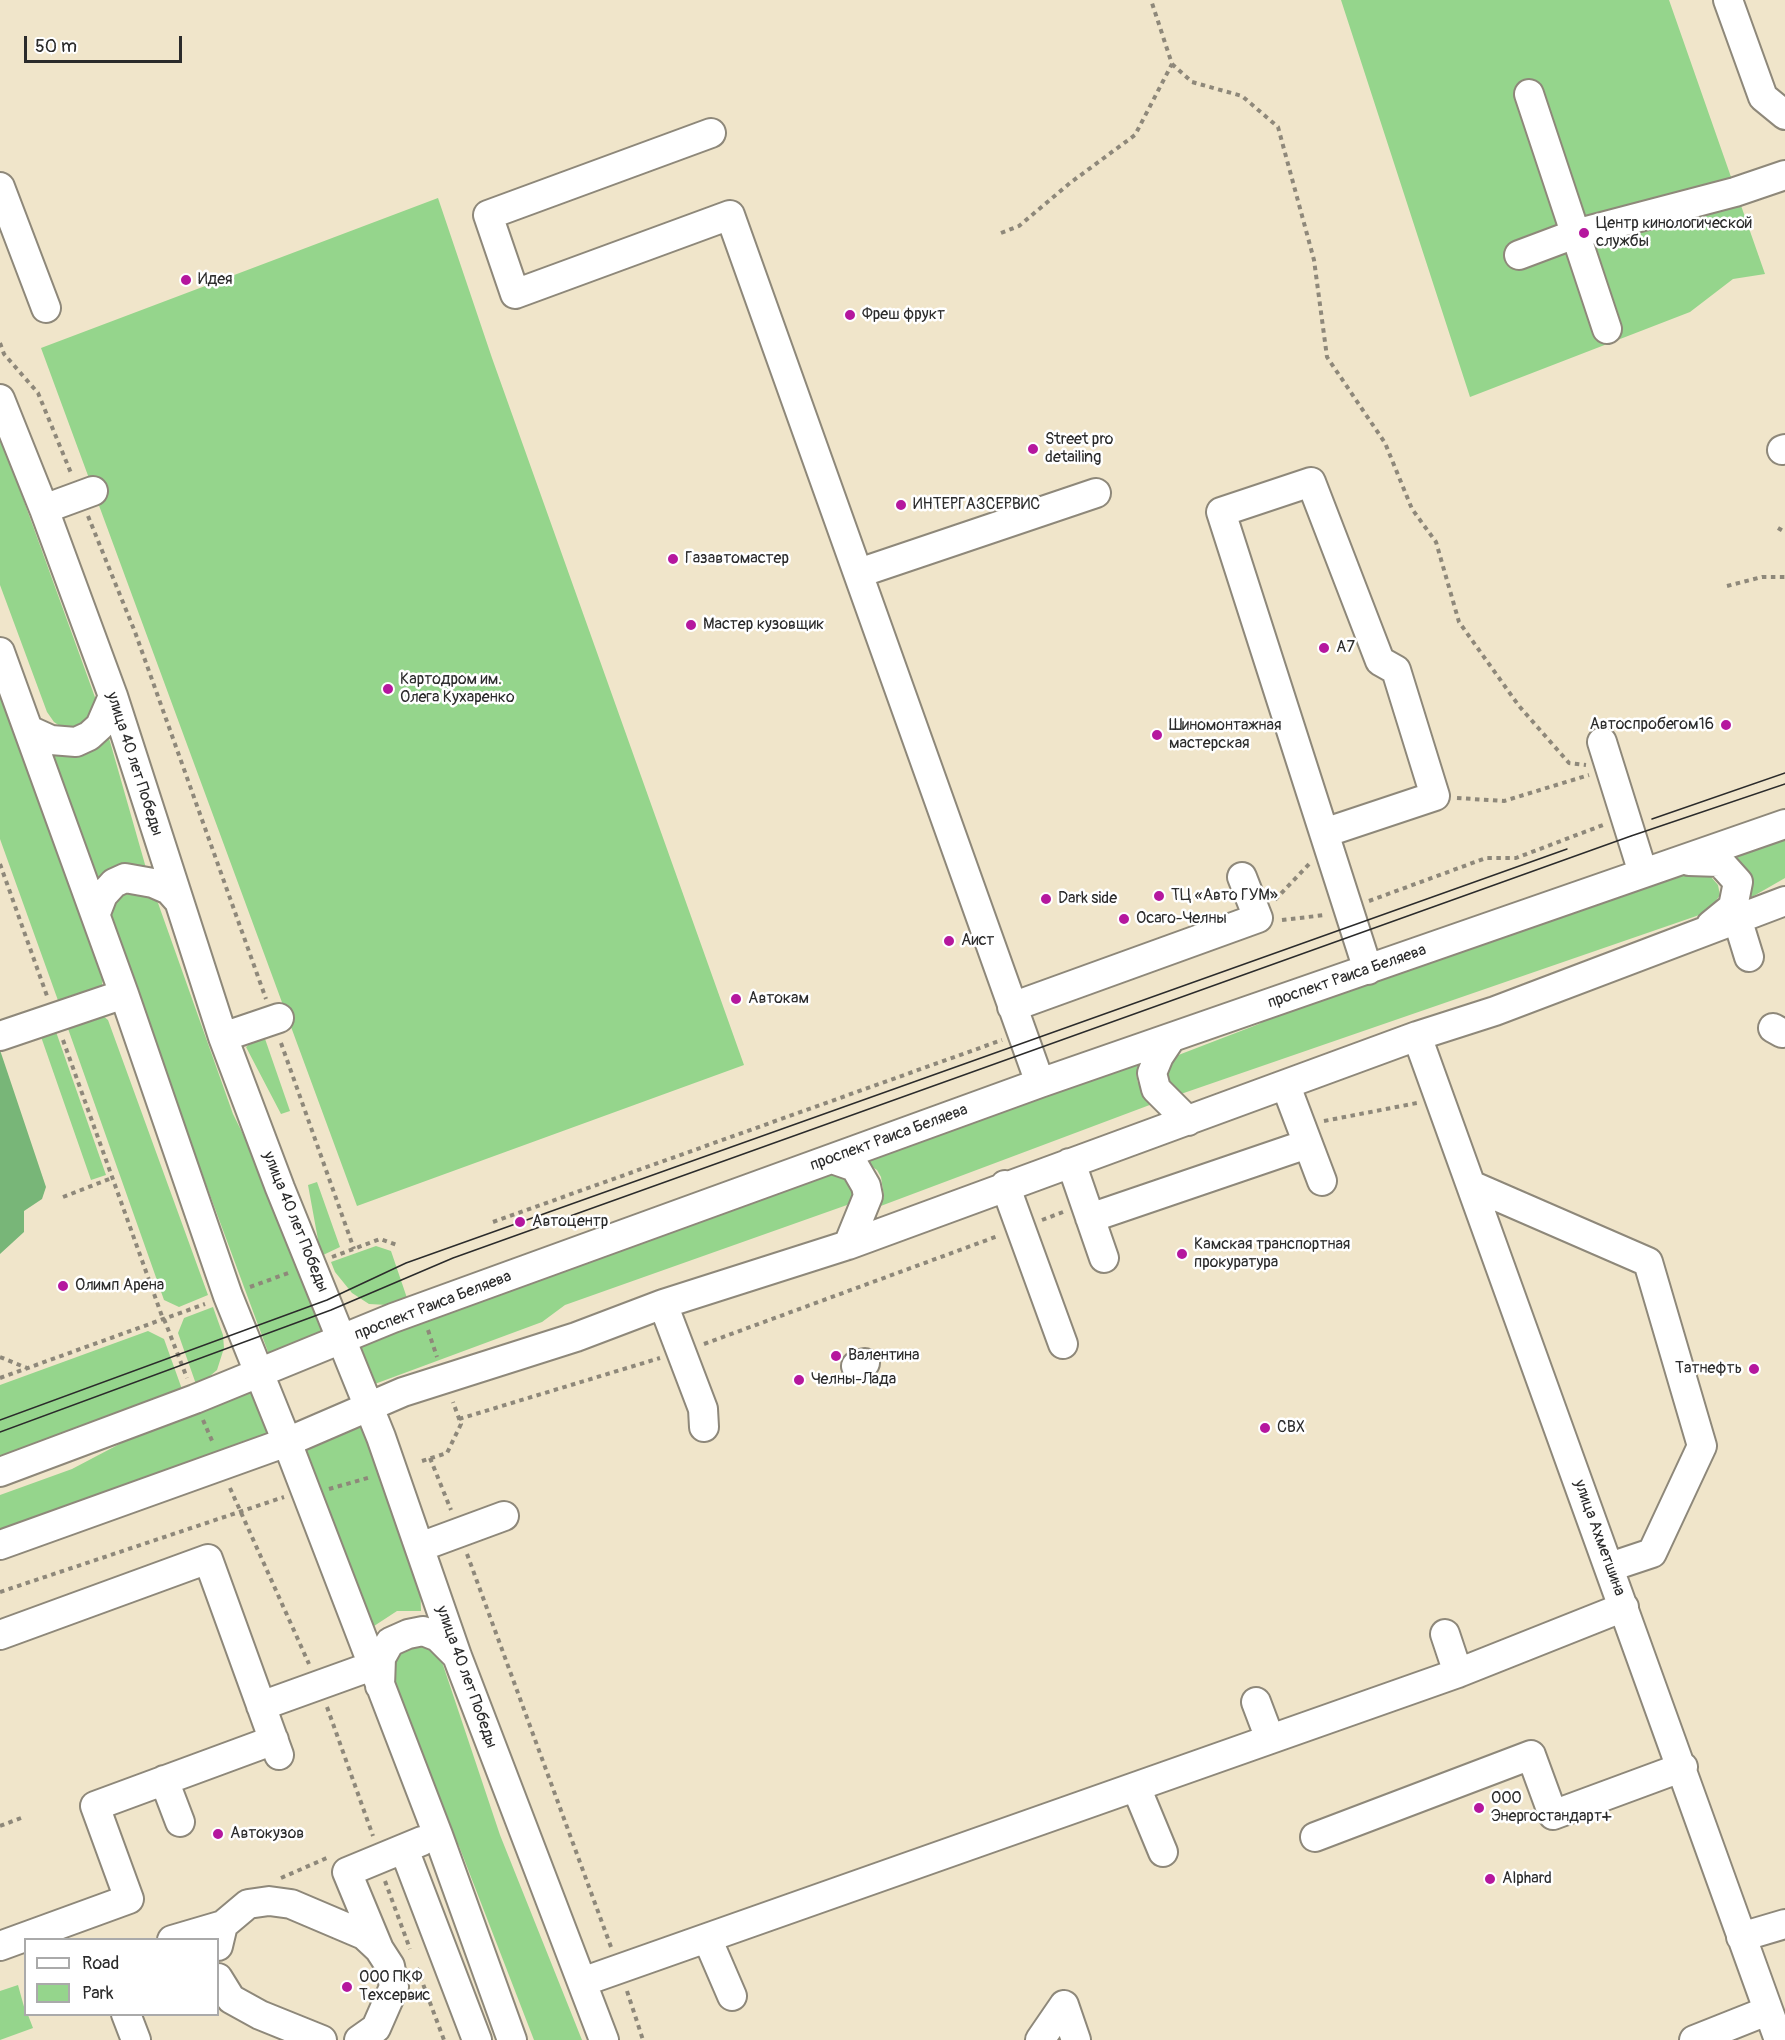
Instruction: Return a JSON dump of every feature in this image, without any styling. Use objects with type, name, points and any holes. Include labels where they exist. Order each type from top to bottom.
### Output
[{"type":"street","points":[[1728,0],[1763,98],[1785,115]]},
{"type":"street","points":[[1528,94],[1607,329]]},
{"type":"street","points":[[711,133],[488,215],[515,294],[730,215],[1040,1083]]},
{"type":"street","points":[[1519,255],[1575,234],[1736,192],[1785,175]]},
{"type":"street","points":[[0,187],[46,308]]},
{"type":"street","name":"улица 40 лет Победы","points":[[0,399],[44,509],[113,696],[223,1036],[368,1406],[458,1656],[604,2040]]},
{"type":"street","points":[[1326,838],[1435,796],[1396,670],[1380,661],[1311,482],[1221,512],[1368,970]]},
{"type":"street","points":[[859,573],[1096,493]]},
{"type":"street","points":[[44,509],[86,494]]},
{"type":"street","points":[[0,652],[96,913],[228,1296],[287,1442],[438,1834],[512,2040]]},
{"type":"street","points":[[28,730],[51,740],[76,742],[89,736],[100,726],[113,696]]},
{"type":"street","points":[[1602,742],[1643,873]]},
{"type":"street","name":"проспект Раиса Беляева","points":[[0,1472],[260,1374],[421,1308],[1040,1083],[1785,824]]},
{"type":"street","points":[[1680,861],[1720,862],[1738,882],[1733,907],[1707,929]]},
{"type":"street","points":[[1012,1007],[1257,918],[1242,877]]},
{"type":"street","points":[[96,913],[103,895],[114,883],[124,878],[153,883],[169,890],[177,899]]},
{"type":"street","points":[[0,1545],[287,1442],[403,1392],[576,1337],[663,1304],[848,1245],[1005,1185],[1286,1086],[1417,1036],[1495,1011],[1785,901]]},
{"type":"street","points":[[1737,918],[1749,957]]},
{"type":"street","points":[[14,1034],[124,994]]},
{"type":"street","points":[[223,1036],[276,1019]]},
{"type":"street","name":"улица Ахметшина","points":[[1417,1036],[1683,1767],[1767,2012],[1779,2040]]},
{"type":"street","points":[[1171,1038],[1159,1056],[1152,1073],[1156,1089],[1188,1121]]},
{"type":"street","points":[[1286,1086],[1322,1182]]},
{"type":"street","points":[[1088,1211],[1304,1134]]},
{"type":"street","points":[[832,1159],[855,1167],[866,1186],[868,1196],[848,1245]]},
{"type":"street","points":[[1069,1163],[1104,1258]]},
{"type":"street","points":[[1005,1185],[1022,1227],[1052,1338]]},
{"type":"street","points":[[1471,1185],[1648,1262],[1702,1446],[1652,1553],[1610,1567]]},
{"type":"street","points":[[663,1304],[707,1420]]},
{"type":"street","points":[[420,1547],[504,1516]]},
{"type":"street","points":[[0,1635],[208,1559],[276,1748],[164,1780],[92,1797],[129,1899],[0,1946]]},
{"type":"street","points":[[582,1982],[1458,1673],[1624,1607]]},
{"type":"street","points":[[376,1677],[381,1658],[390,1642],[408,1634],[423,1631],[438,1637],[458,1656]]},
{"type":"street","points":[[1445,1634],[1458,1673]]},
{"type":"street","points":[[261,1706],[319,1685],[376,1677]]},
{"type":"street","points":[[1256,1702],[1270,1739]]},
{"type":"street","points":[[1315,1837],[1531,1755],[1553,1815],[1683,1767]]},
{"type":"street","points":[[164,1780],[180,1822]]},
{"type":"street","points":[[1137,1786],[1163,1852]]},
{"type":"street","points":[[359,2040],[376,2028],[394,1987],[390,1966],[379,1949],[347,1872],[438,1834]]},
{"type":"street","points":[[392,1853],[477,2040]]},
{"type":"street","points":[[191,1938],[220,1935],[248,1904],[269,1901],[291,1904],[364,1935],[379,1949]]},
{"type":"street","points":[[1741,1937],[1785,1924]]},
{"type":"street","points":[[707,1938],[732,1996]]},
{"type":"street","points":[[219,1980],[231,1999],[264,2028],[322,2040]]},
{"type":"street","points":[[1040,2040],[1064,2006],[1076,2040]]},
{"type":"street","points":[[1694,2040],[1767,2012]]},
{"type":"street","points":[[127,2016],[136,2040]]},
{"type":"path","points":[[1151,0],[1172,64],[1192,82],[1242,96],[1278,127],[1314,260],[1327,357],[1385,443],[1412,509],[1436,542],[1459,622],[1519,706],[1569,763],[1610,769]]},
{"type":"path","points":[[1001,233],[1018,226],[1070,183],[1135,135],[1172,64]]},
{"type":"path","points":[[0,343],[2,355],[38,393],[86,494],[276,1019],[354,1249]]},
{"type":"path","points":[[1778,528],[1785,531]]},
{"type":"path","points":[[1727,586],[1762,578],[1785,577]]},
{"type":"path","points":[[1435,796],[1504,801],[1610,769]]},
{"type":"path","points":[[1257,918],[1278,920],[1333,914],[1486,858],[1516,858],[1625,817]]},
{"type":"path","points":[[1257,918],[1326,838]]},
{"type":"path","points":[[0,864],[163,1319],[188,1381]]},
{"type":"path","points":[[493,1222],[1022,1033]]},
{"type":"path","points":[[1304,1134],[1439,1098]]},
{"type":"path","points":[[63,1197],[112,1178]]},
{"type":"path","points":[[459,1419],[681,1352],[1022,1227],[1088,1211]]},
{"type":"path","points":[[323,1260],[380,1239],[397,1245]]},
{"type":"path","points":[[244,1290],[300,1269]]},
{"type":"path","points":[[0,1378],[211,1302]]},
{"type":"path","points":[[421,1308],[440,1364]]},
{"type":"path","points":[[0,1357],[27,1369]]},
{"type":"path","points":[[422,1461],[447,1453],[461,1424],[453,1402]]},
{"type":"path","points":[[200,1410],[216,1452]]},
{"type":"path","points":[[430,1458],[644,2040]]},
{"type":"path","points":[[325,1490],[382,1474]]},
{"type":"path","points":[[229,1485],[392,1853],[384,1878],[412,1953]]},
{"type":"path","points":[[0,1592],[294,1494]]},
{"type":"path","points":[[0,1826],[21,1818]]},
{"type":"path","points":[[416,1964],[444,2040]]},
{"type":"green space","name":"Центр кинологической службы","points":[[1341,0],[1669,0],[1765,274],[1733,279],[1690,312],[1470,397]]},
{"type":"green space","name":"Картодром им. Олега Кухаренко","points":[[438,198],[492,358],[744,1065],[357,1206],[41,348]]},
{"type":"green space","points":[[0,435],[96,700],[95,710],[82,727],[63,728],[54,722],[47,712],[0,585]]},
{"type":"green space","points":[[0,687],[104,974],[102,985],[97,993],[60,1006],[0,839]]},
{"type":"green space","points":[[109,738],[146,868],[97,885],[53,755],[64,755],[98,746]]},
{"type":"green space","points":[[1785,838],[1785,878],[1745,901],[1731,857]]},
{"type":"green space","points":[[1695,868],[1706,871],[1718,885],[1720,895],[1708,912],[1178,1095],[1170,1092],[1163,1067],[1168,1059],[1259,1024],[1292,1004]]},
{"type":"green space","points":[[132,890],[151,895],[158,903],[233,1114],[272,1193],[325,1339],[271,1360],[109,922],[110,909],[115,899]]},
{"type":"green space","points":[[102,1015],[108,1020],[208,1295],[179,1307],[164,1300],[66,1023]]},
{"type":"green space","points":[[54,1026],[106,1175],[91,1180],[39,1031]]},
{"type":"green space","points":[[263,1033],[290,1111],[281,1114],[246,1047]]},
{"type":"green space","points":[[0,1050],[46,1187],[42,1199],[24,1211],[24,1232],[0,1254]]},
{"type":"green space","points":[[1144,1057],[1136,1074],[1138,1083],[1155,1103],[878,1207],[884,1197],[881,1177],[877,1170],[863,1161]]},
{"type":"green space","points":[[837,1173],[853,1181],[854,1198],[847,1205],[565,1305],[542,1322],[372,1385],[358,1345]]},
{"type":"green space","points":[[317,1182],[340,1247],[321,1256],[308,1185]]},
{"type":"green space","points":[[376,1246],[391,1251],[407,1298],[387,1305],[369,1304],[352,1293],[335,1272],[331,1262]]},
{"type":"green space","points":[[213,1307],[223,1335],[224,1348],[217,1370],[197,1387],[178,1333],[184,1318]]},
{"type":"green space","points":[[148,1331],[164,1339],[183,1392],[0,1459],[0,1385]]},
{"type":"green space","points":[[255,1391],[271,1434],[0,1532],[0,1495],[72,1469],[150,1428]]},
{"type":"green space","points":[[361,1416],[420,1578],[421,1611],[397,1611],[371,1628],[301,1438]]},
{"type":"green space","points":[[420,1644],[438,1650],[500,1835],[582,2040],[534,2040],[459,1846],[438,1812],[388,1683],[396,1656],[408,1647]]},
{"type":"green space","points":[[18,1985],[24,2016],[28,2016],[33,2028],[0,2040],[0,1991]]},
{"type":"tram line","points":[[1652,819],[1785,773]]},
{"type":"tram line","points":[[0,1432],[331,1310],[453,1258],[1631,836],[1785,784]]},
{"type":"tram line","points":[[0,1420],[327,1300],[406,1263],[1567,849]]},
{"type":"place","name":"Центр кинологической службы","points":[[1584,233]]},
{"type":"place","name":"Идея","points":[[186,280]]},
{"type":"place","name":"Фреш фрукт","points":[[850,315]]},
{"type":"place","name":"Street pro detailing","points":[[1033,449]]},
{"type":"place","name":"ИНТЕРГАЗСЕРВИС","points":[[901,505]]},
{"type":"place","name":"Газавтомастер","points":[[673,559]]},
{"type":"place","name":"Мастер кузовщик","points":[[691,625]]},
{"type":"place","name":"А7","points":[[1324,648]]},
{"type":"place","name":"Картодром им. Олега Кухаренко","points":[[388,689]]},
{"type":"place","name":"Автоспробегом16","points":[[1726,725]]},
{"type":"place","name":"Шиномонтажная мастерская","points":[[1157,735]]},
{"type":"place","name":"ТЦ «Авто ГУМ»","points":[[1159,896]]},
{"type":"place","name":"Dark side","points":[[1046,899]]},
{"type":"place","name":"Осаго-Челны","points":[[1124,919]]},
{"type":"place","name":"Аист","points":[[949,941]]},
{"type":"place","name":"Автокам","points":[[736,999]]},
{"type":"place","name":"Автоцентр","points":[[520,1222]]},
{"type":"place","name":"Камская транспортная прокуратура","points":[[1182,1254]]},
{"type":"place","name":"Олимп Арена","points":[[63,1286]]},
{"type":"place","name":"Валентина","points":[[836,1356]]},
{"type":"place","name":"Татнефть","points":[[1754,1369]]},
{"type":"place","name":"Челны-Лада","points":[[799,1380]]},
{"type":"place","name":"СВХ","points":[[1265,1428]]},
{"type":"place","name":"ООО Энергостандарт+","points":[[1479,1808]]},
{"type":"place","name":"Автокузов","points":[[218,1834]]},
{"type":"place","name":"Alphard","points":[[1490,1879]]},
{"type":"place","name":"ООО ПКФ Техсервис","points":[[347,1987]]}]
